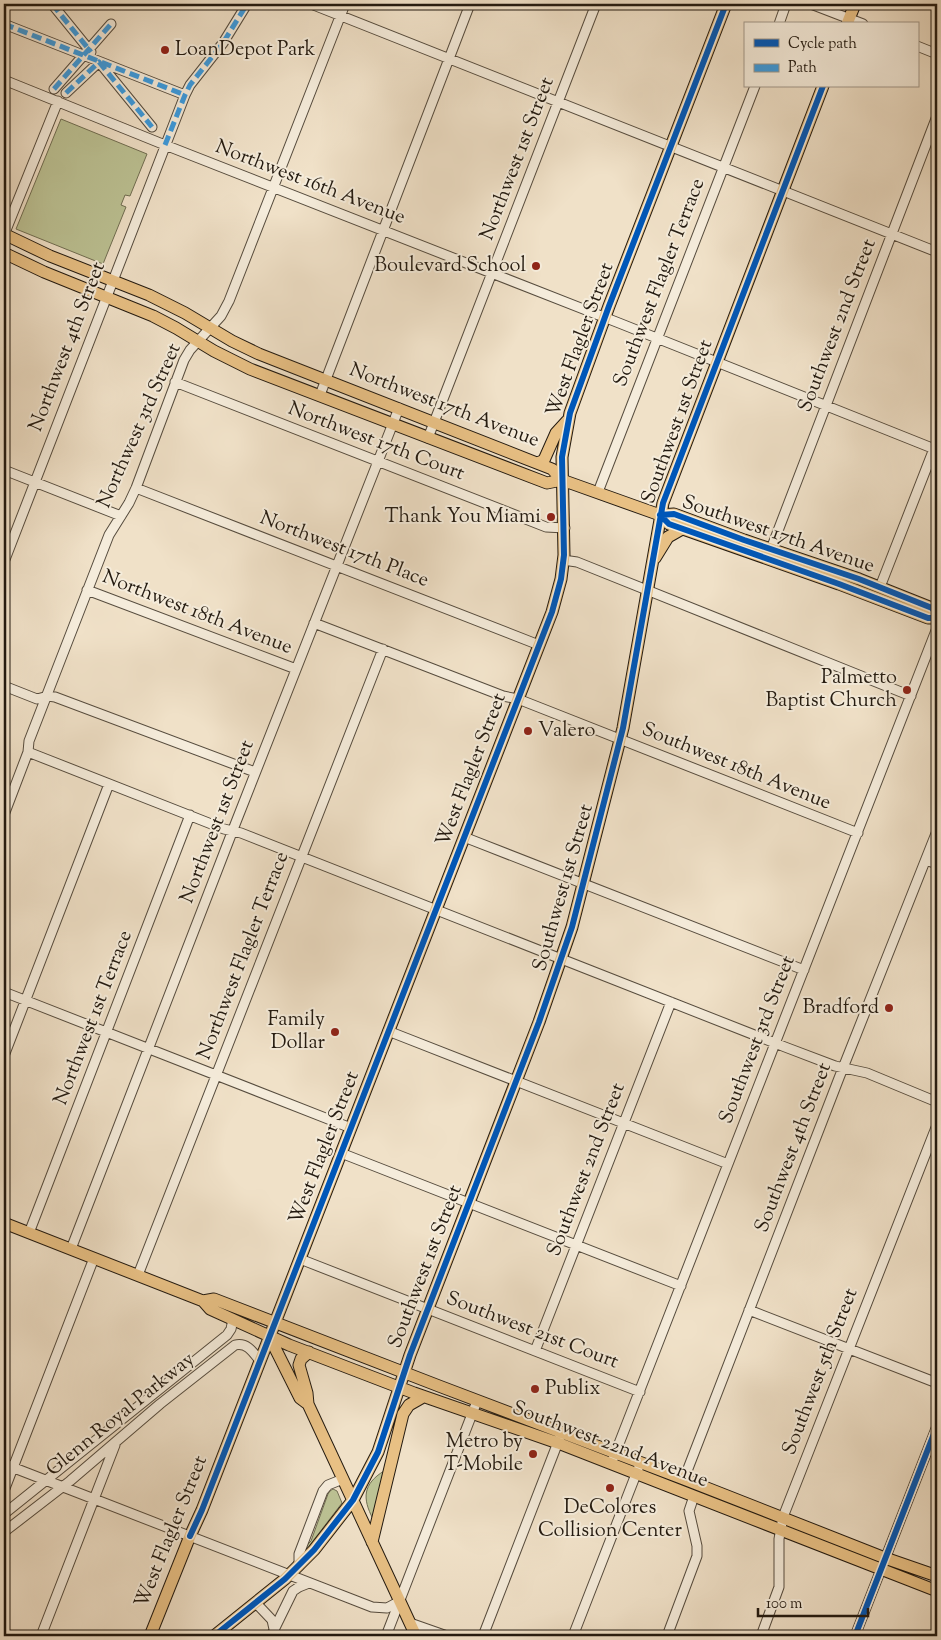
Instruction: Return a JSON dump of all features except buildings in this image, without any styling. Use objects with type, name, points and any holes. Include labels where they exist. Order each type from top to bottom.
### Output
[{"type":"main road","name":"West Flagler Street","points":[[150,1636],[202,1510],[556,598],[563,560],[565,528],[562,457],[567,421],[726,4]]},
{"type":"main road","points":[[848,21],[854,4]]},
{"type":"main road","name":"Southwest 1st Street","points":[[214,1636],[290,1576],[324,1538],[353,1500],[381,1444],[404,1372],[561,960],[584,883],[621,740],[663,503],[822,88]]},
{"type":"main road","name":"Northwest 17th Avenue","points":[[4,234],[50,256],[167,304],[250,350],[538,463],[552,469],[562,480]]},
{"type":"main road","name":"Northwest 17th Avenue","points":[[4,253],[44,272],[153,316],[250,369],[546,483],[562,480]]},
{"type":"main road","points":[[538,463],[544,460],[556,433],[567,421]]},
{"type":"main road","name":"Southwest 17th Avenue","points":[[562,480],[660,514],[674,514],[880,588],[932,608],[937,616],[928,618],[865,593],[682,529],[670,524],[660,514]]},
{"type":"main road","points":[[652,562],[668,537],[682,529]]},
{"type":"main road","points":[[771,549],[770,554],[774,561]]},
{"type":"main road","points":[[865,593],[876,591],[880,588]]},
{"type":"main road","points":[[4,1223],[203,1301]]},
{"type":"main road","name":"Southwest 22nd Avenue","points":[[203,1301],[214,1299],[404,1372],[477,1401],[560,1438],[611,1464],[937,1591]]},
{"type":"main road","name":"Southwest 22nd Avenue","points":[[203,1301],[210,1309],[269,1336],[423,1397],[616,1453],[885,1558],[937,1576]]},
{"type":"main road","points":[[269,1336],[300,1398],[308,1404]]},
{"type":"main road","points":[[309,1352],[298,1364],[307,1393],[308,1404],[416,1636]]},
{"type":"main road","points":[[372,1542],[392,1454],[406,1409],[411,1403],[423,1397]]},
{"type":"main road","points":[[364,1480],[380,1469],[392,1454]]},
{"type":"main road","points":[[158,1636],[190,1553],[190,1536]]},
{"type":"street","points":[[52,4],[86,52],[99,62],[152,127]]},
{"type":"street","name":"Northwest 4th Street","points":[[4,562],[185,94],[223,43],[247,4]]},
{"type":"street","points":[[311,4],[937,252]]},
{"type":"street","name":"Northwest 3rd Street","points":[[4,815],[28,752],[29,740],[108,535],[129,504],[136,488],[187,354],[221,316],[230,301],[345,4]]},
{"type":"street","points":[[320,396],[470,4]]},
{"type":"street","name":"Northwest 1st Street","points":[[428,438],[596,4]]},
{"type":"street","points":[[780,22],[786,4]]},
{"type":"street","points":[[810,4],[848,21]]},
{"type":"street","points":[[4,24],[86,52]]},
{"type":"street","points":[[54,89],[111,24]]},
{"type":"street","points":[[918,46],[937,54]]},
{"type":"street","points":[[99,62],[185,94]]},
{"type":"street","points":[[66,94],[99,62]]},
{"type":"street","name":"Northwest 16th Avenue","points":[[4,80],[716,363],[936,446]]},
{"type":"street","name":"Southwest Flagler Terrace","points":[[598,492],[754,88]]},
{"type":"street","points":[[4,234],[58,101]]},
{"type":"street","name":"Southwest 2nd Street","points":[[771,549],[893,235],[937,116]]},
{"type":"street","name":"Northwest 17th Court","points":[[175,382],[546,527],[565,528]]},
{"type":"street","name":"Northwest 1st Street","points":[[71,1249],[255,772],[399,408]]},
{"type":"street","points":[[880,588],[936,446]]},
{"type":"street","points":[[4,470],[121,516]]},
{"type":"street","name":"Northwest 17th Place","points":[[136,488],[539,645]]},
{"type":"street","points":[[563,560],[577,562],[911,696]]},
{"type":"street","name":"Northwest 18th Avenue","points":[[86,590],[296,669]]},
{"type":"street","name":"Northwest 18th Avenue","points":[[314,623],[503,696],[518,699]]},
{"type":"street","name":"Southwest 3rd Street","points":[[611,1464],[937,628]]},
{"type":"street","name":"Northwest Flagler Terrace","points":[[138,1276],[383,650]]},
{"type":"street","points":[[4,686],[33,698],[55,697],[255,772]]},
{"type":"street","name":"Southwest 18th Avenue","points":[[518,699],[858,833]]},
{"type":"street","points":[[28,752],[224,829],[302,857],[775,1044],[867,1074],[937,1102]]},
{"type":"street","points":[[4,1056],[109,784]]},
{"type":"street","name":"Northwest 1st Terrace","points":[[29,1232],[190,815]]},
{"type":"street","name":"Southwest 4th Street","points":[[684,1479],[937,831]]},
{"type":"street","points":[[464,837],[804,970]]},
{"type":"street","points":[[926,860],[937,864]]},
{"type":"street","points":[[4,992],[350,1128]]},
{"type":"street","name":"Southwest 2nd Street","points":[[535,1351],[671,1002]]},
{"type":"street","points":[[388,1031],[728,1164]]},
{"type":"street","name":"Southwest 5th Street","points":[[761,1636],[779,1587],[779,1529],[782,1518],[937,1125]]},
{"type":"street","points":[[341,1153],[681,1286]]},
{"type":"street","points":[[4,1491],[94,1258]]},
{"type":"street","name":"Southwest 21st Court","points":[[300,1259],[640,1392]]},
{"type":"street","points":[[749,1310],[937,1383]]},
{"type":"street","name":"Glenn Royal Parkway","points":[[4,1514],[227,1334],[231,1329],[233,1319]]},
{"type":"street","name":"Glenn Royal Parkway","points":[[4,1532],[235,1345],[247,1346],[260,1361]]},
{"type":"street","points":[[386,1636],[477,1401]]},
{"type":"street","points":[[856,1636],[937,1426]]},
{"type":"street","points":[[483,1636],[560,1438]]},
{"type":"street","points":[[41,1636],[116,1442]]},
{"type":"street","points":[[574,1636],[640,1462]]},
{"type":"street","points":[[4,1464],[372,1607],[387,1608],[400,1601]]},
{"type":"street","points":[[299,1566],[299,1554],[323,1491],[328,1486],[343,1479]]},
{"type":"street","points":[[667,1636],[697,1556],[689,1512],[694,1496]]},
{"type":"street","points":[[273,1632],[294,1591],[309,1583]]},
{"type":"street","points":[[256,1603],[272,1620],[273,1632]]},
{"type":"street","points":[[410,1623],[447,1636]]},
{"type":"green space","points":[[61,119],[147,154],[130,196],[125,195],[121,205],[126,207],[103,264],[16,229]]},
{"type":"green space","points":[[384,1471],[373,1519],[367,1504],[366,1492],[372,1481]]},
{"type":"green space","points":[[333,1489],[337,1491],[342,1503],[303,1554],[305,1547],[311,1541],[328,1494]]},
{"type":"marked path","points":[[52,4],[91,52]]},
{"type":"marked path","points":[[165,145],[190,85],[223,43],[247,4]]},
{"type":"marked path","points":[[4,24],[185,95]]},
{"type":"marked path","points":[[54,89],[111,24]]},
{"type":"marked path","points":[[66,93],[99,62],[152,127]]},
{"type":"cycle path","points":[[190,1536],[202,1510],[552,612],[561,579],[564,555],[562,457],[570,413],[609,306],[726,4]]},
{"type":"cycle path","points":[[214,1636],[285,1579],[314,1550],[353,1500],[378,1452],[410,1355],[539,1022],[572,927],[623,728],[663,503],[822,88]]},
{"type":"cycle path","points":[[660,515],[674,514],[859,579],[932,608],[937,614]]},
{"type":"cycle path","points":[[660,515],[669,524],[839,584],[928,618],[937,618]]},
{"type":"cycle path","points":[[855,1636],[937,1426]]},
{"type":"place","name":"LoanDepot Park","points":[[165,50]]},
{"type":"place","name":"Boulevard School","points":[[536,266]]},
{"type":"place","name":"Thank You Miami","points":[[551,517]]},
{"type":"place","name":"Palmetto Baptist Church","points":[[907,690]]},
{"type":"place","name":"Valero","points":[[528,731]]},
{"type":"place","name":"Bradford","points":[[889,1008]]},
{"type":"place","name":"Family Dollar","points":[[335,1032]]},
{"type":"place","name":"Publix","points":[[535,1389]]},
{"type":"place","name":"Metro by T-Mobile","points":[[533,1454]]},
{"type":"place","name":"DeColores Collision Center","points":[[610,1488]]}]
